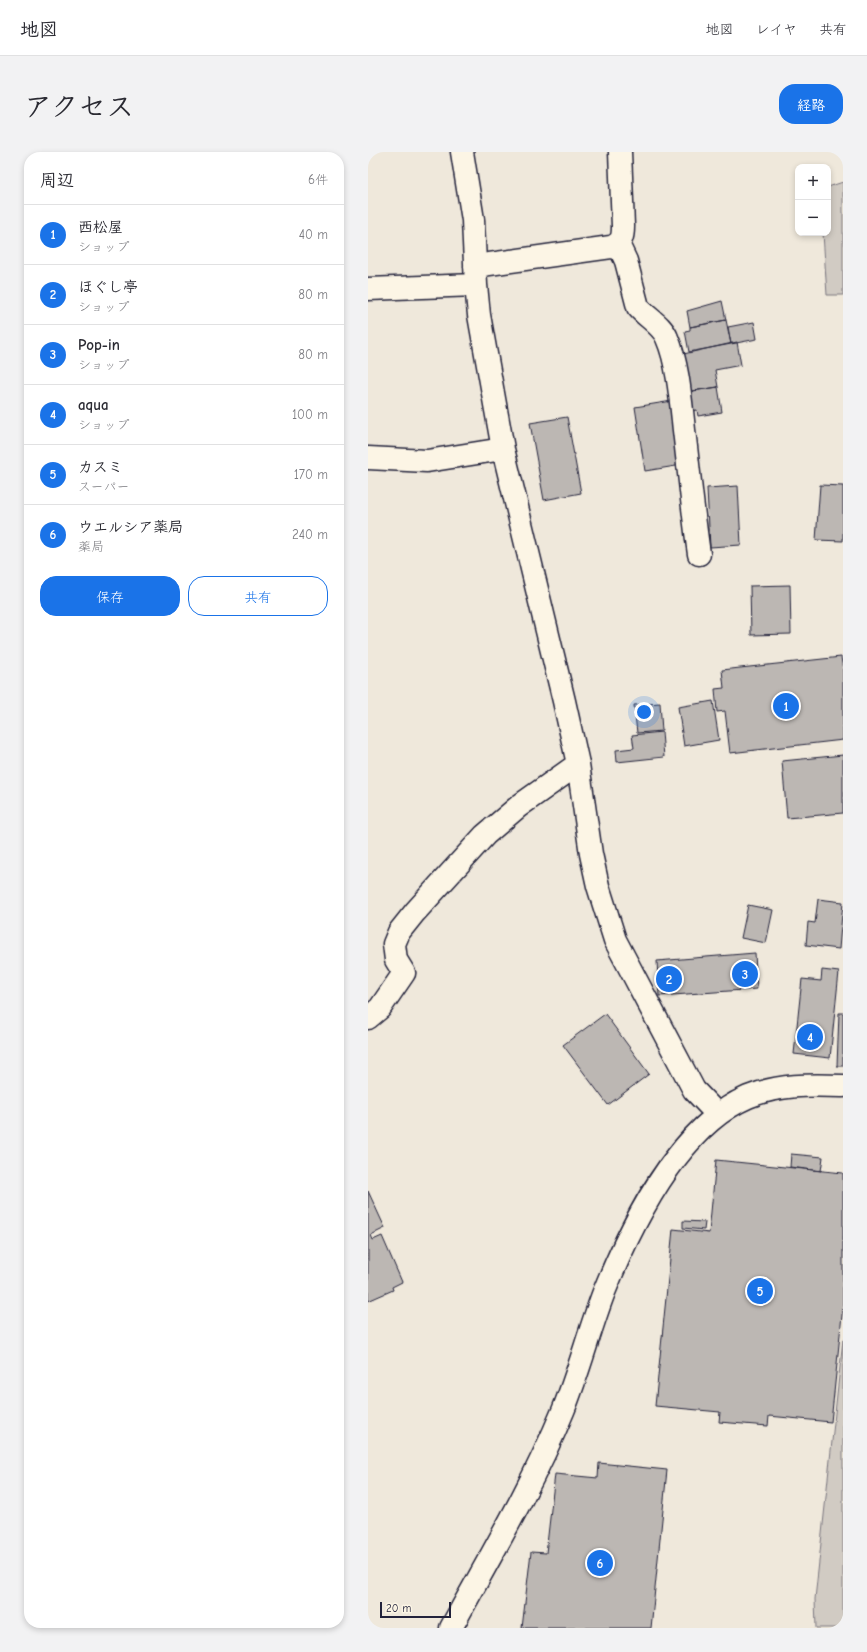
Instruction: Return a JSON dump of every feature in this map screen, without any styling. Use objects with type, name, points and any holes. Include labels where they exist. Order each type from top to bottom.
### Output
[{"type":"street","points":[[462,152],[473,220],[479,315],[502,449],[564,700],[578,764],[591,854],[598,886],[615,940],[694,1090],[717,1114]]},
{"type":"street","points":[[368,289],[476,275],[611,247],[618,244],[623,235],[620,152]]},
{"type":"street","points":[[618,244],[626,261],[638,307],[662,329],[667,337],[672,353],[681,402],[699,554]]},
{"type":"street","points":[[368,458],[427,461],[502,449]]},
{"type":"street","points":[[368,1018],[380,1008],[404,973],[396,960],[394,944],[399,932],[415,912],[485,835],[519,806],[578,764]]},
{"type":"street","points":[[451,1628],[541,1462],[564,1409],[604,1293],[643,1209],[665,1172],[682,1149],[701,1128],[717,1114],[732,1104],[769,1090],[802,1085],[843,1086]]},
{"type":"shaded area","points":[[843,182],[843,295],[827,295],[823,236],[831,236],[831,186]]},
{"type":"shaded area","points":[[843,1339],[843,1628],[816,1628],[815,1599]]},
{"type":"building","points":[[722,301],[726,320],[690,327],[687,311]]},
{"type":"building","points":[[726,320],[731,344],[689,352],[685,331],[690,330],[690,327]]},
{"type":"building","points":[[754,322],[757,339],[731,344],[728,327]]},
{"type":"building","points":[[737,342],[741,365],[715,370],[718,387],[686,392],[679,355]]},
{"type":"building","points":[[718,387],[722,412],[698,416],[697,410],[689,411],[686,392]]},
{"type":"building","points":[[672,401],[682,465],[645,471],[635,407]]},
{"type":"building","points":[[567,417],[581,493],[544,500],[530,423]]},
{"type":"building","points":[[820,485],[843,486],[843,541],[816,540]]},
{"type":"building","points":[[738,486],[741,545],[710,547],[707,488]]},
{"type":"building","points":[[790,585],[791,634],[751,635],[750,586]]},
{"type":"building","points":[[841,657],[843,671],[843,740],[730,753],[725,711],[717,712],[715,689],[724,688],[722,670]]},
{"type":"building","points":[[713,701],[719,740],[684,746],[678,707]]},
{"type":"building","points":[[660,703],[662,731],[637,733],[634,705]]},
{"type":"building","points":[[662,732],[664,757],[617,762],[616,750],[634,748],[632,735]]},
{"type":"building","points":[[843,755],[843,813],[787,818],[782,761]]},
{"type":"building","points":[[818,899],[843,902],[839,949],[806,945],[808,922],[815,923]]},
{"type":"building","points":[[748,905],[773,910],[766,943],[741,938]]},
{"type":"building","points":[[755,953],[757,989],[659,996],[657,961]]},
{"type":"building","points":[[822,970],[839,972],[830,1058],[794,1054],[802,979],[821,981]]},
{"type":"building","points":[[839,1013],[843,1013],[843,1066],[837,1066]]},
{"type":"building","points":[[605,1014],[649,1074],[608,1105],[563,1045]]},
{"type":"building","points":[[791,1154],[823,1157],[821,1171],[790,1167]]},
{"type":"building","points":[[716,1160],[843,1173],[843,1305],[831,1422],[769,1416],[768,1426],[719,1422],[720,1412],[655,1406],[673,1229],[709,1233]]},
{"type":"building","points":[[368,1191],[385,1228],[371,1235],[373,1240],[382,1236],[402,1282],[392,1287],[393,1290],[368,1301]]},
{"type":"building","points":[[683,1221],[705,1222],[704,1230],[683,1228]]},
{"type":"building","points":[[599,1463],[667,1470],[651,1628],[522,1628],[531,1552],[546,1553],[555,1474],[598,1478]]},
{"type":"place","name":"西松屋","points":[[786,706]]},
{"type":"place","name":"Pop-in","points":[[745,974]]},
{"type":"place","name":"ほぐし亭","points":[[669,979]]},
{"type":"place","name":"aqua","points":[[810,1037]]},
{"type":"place","name":"カスミ","points":[[760,1291]]},
{"type":"place","name":"ウエルシア薬局","points":[[600,1563]]}]
